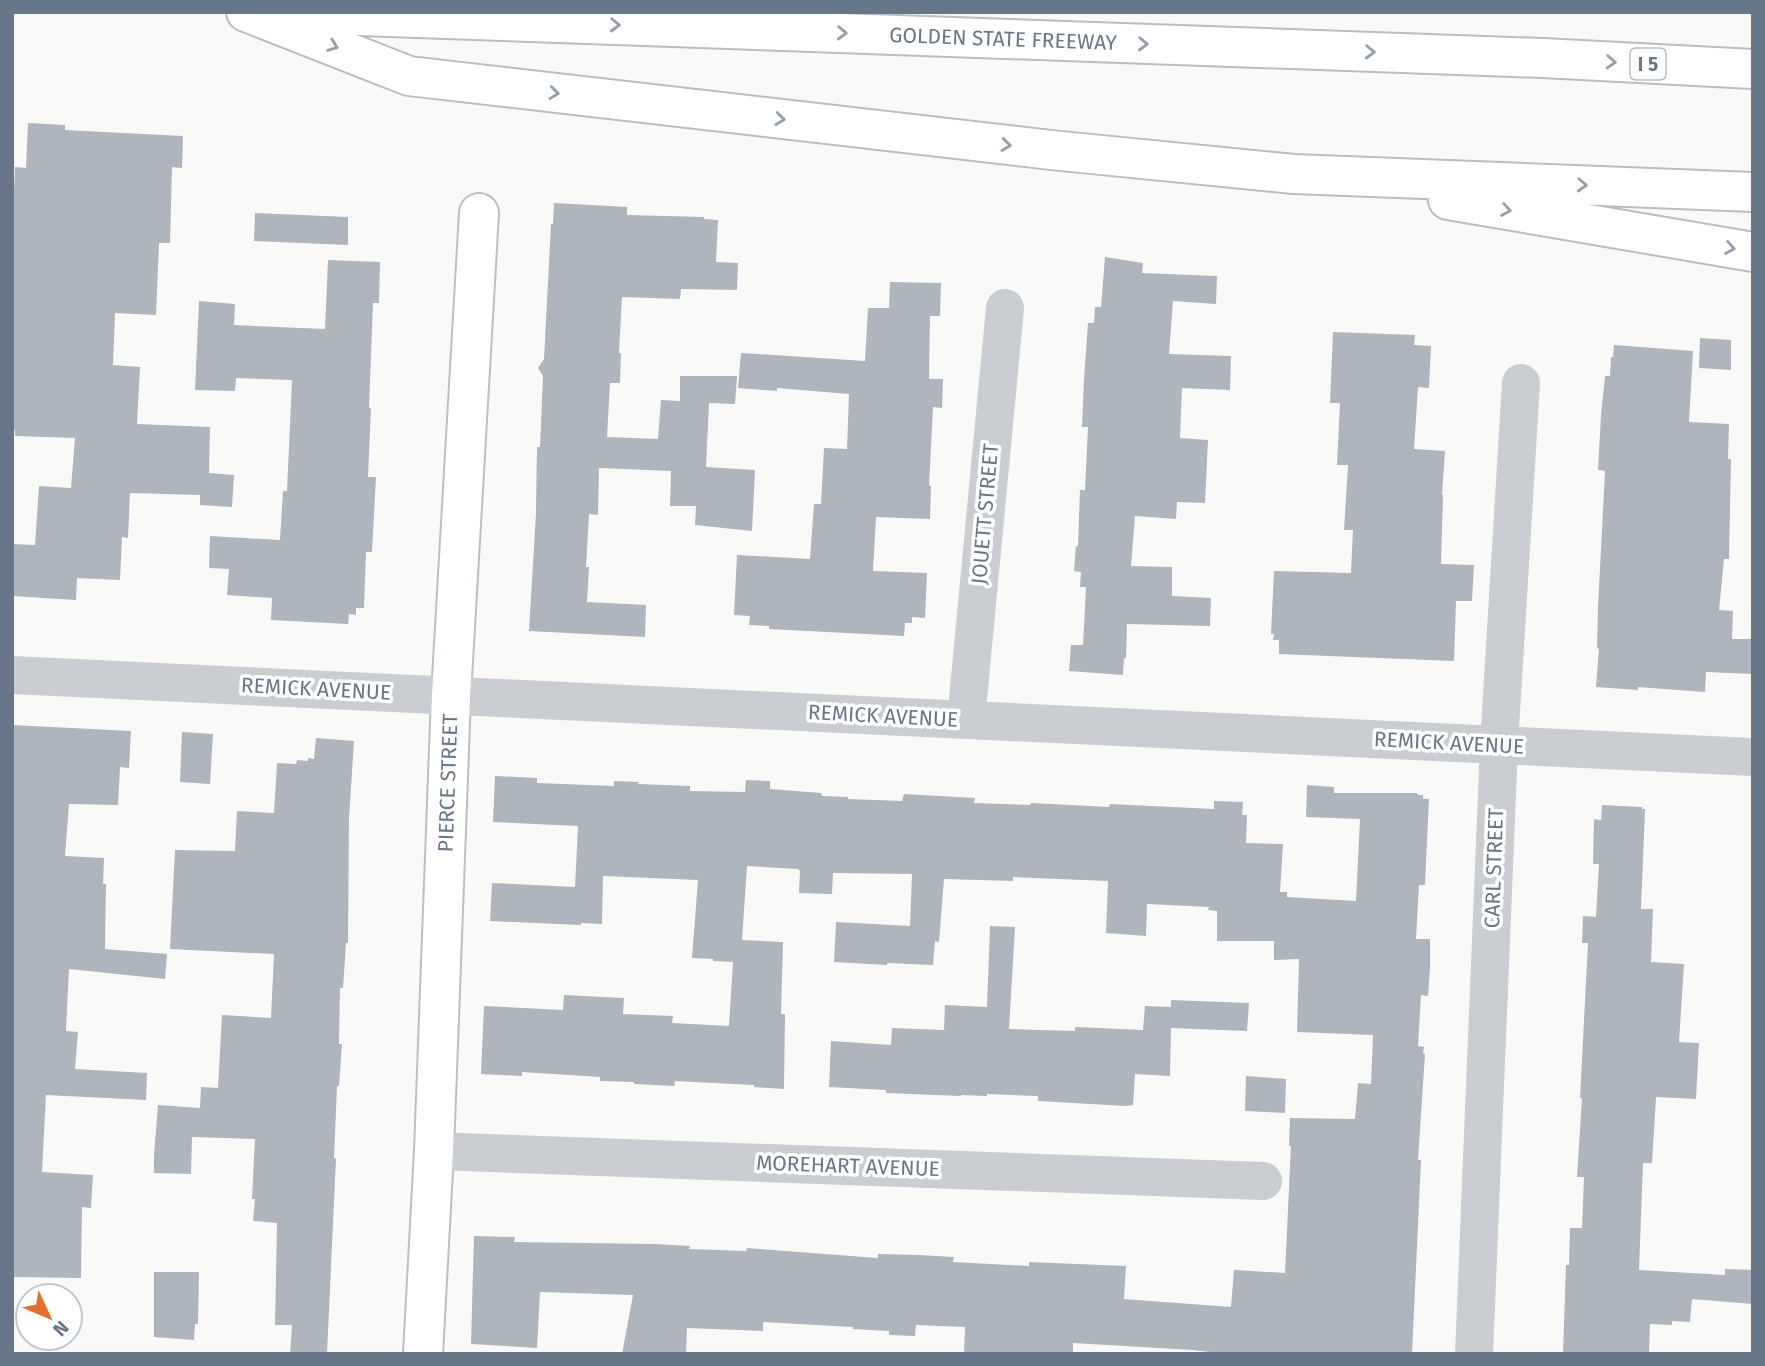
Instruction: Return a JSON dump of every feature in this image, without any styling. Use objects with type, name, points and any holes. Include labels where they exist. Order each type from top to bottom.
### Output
[{"type":"main road","points":[[246,12],[409,76],[1051,150],[1294,173],[1753,191]]},
{"type":"main road","name":"GOLDEN STATE FREEWAY","points":[[253,12],[1543,58],[1753,69]]},
{"type":"main road","points":[[1294,173],[1753,252]]},
{"type":"main road","name":"PIERCE STREET","points":[[423,1354],[434,1151],[451,696],[479,213]]},
{"type":"street","name":"JOUETT STREET","points":[[966,720],[1005,308]]},
{"type":"street","name":"CARL STREET","points":[[1474,1354],[1499,746],[1521,383]]},
{"type":"street","name":"REMICK AVENUE","points":[[12,675],[1753,757]]},
{"type":"street","name":"MOREHART AVENUE","points":[[434,1151],[1263,1181]]},
{"type":"building","points":[[28,123],[65,125],[65,130],[183,136],[182,168],[172,167],[170,243],[159,243],[156,315],[115,313],[113,365],[140,367],[137,424],[210,427],[209,473],[234,475],[232,507],[200,505],[200,495],[130,493],[128,538],[122,537],[120,580],[77,578],[76,600],[12,596],[12,544],[35,545],[39,486],[71,488],[75,438],[15,436],[15,430],[12,430],[12,242],[15,167],[26,168]]},
{"type":"building","points":[[554,203],[627,207],[627,215],[704,217],[718,220],[716,262],[738,263],[737,290],[681,289],[680,299],[622,297],[620,383],[610,383],[607,437],[658,439],[661,400],[680,401],[680,376],[737,376],[735,404],[709,403],[706,467],[755,470],[752,531],[695,525],[696,506],[670,506],[671,471],[599,468],[598,515],[589,514],[587,602],[646,605],[645,637],[529,631],[543,376],[538,368],[544,359]]},
{"type":"building","points":[[255,213],[348,217],[348,245],[254,241]]},
{"type":"building","points":[[1105,257],[1143,263],[1142,273],[1217,276],[1216,304],[1173,301],[1169,354],[1231,356],[1230,390],[1182,388],[1180,438],[1208,440],[1205,503],[1177,502],[1176,519],[1135,516],[1131,566],[1172,567],[1172,596],[1211,598],[1210,626],[1127,624],[1123,675],[1069,671],[1071,645],[1083,645],[1086,587],[1080,587],[1081,572],[1074,571],[1078,546],[1080,490],[1085,490],[1088,427],[1082,427],[1084,379],[1088,323],[1094,323],[1095,307],[1101,307]]},
{"type":"building","points":[[328,260],[380,262],[379,303],[373,303],[369,408],[368,477],[376,477],[372,552],[366,552],[364,608],[356,608],[356,615],[349,614],[348,624],[271,620],[272,598],[227,595],[229,569],[209,568],[210,536],[280,540],[283,491],[287,491],[292,380],[236,378],[235,391],[195,390],[199,301],[235,304],[234,325],[325,329]]},
{"type":"building","points":[[890,282],[941,283],[940,316],[930,316],[929,379],[943,379],[942,408],[933,407],[930,519],[876,517],[873,571],[927,573],[925,618],[912,617],[912,623],[905,623],[904,636],[769,629],[769,626],[749,625],[750,616],[734,615],[737,555],[810,559],[814,504],[821,504],[824,448],[847,449],[849,394],[777,388],[777,391],[738,388],[741,353],[865,361],[868,308],[889,308]]},
{"type":"building","points":[[1333,332],[1415,335],[1414,345],[1431,346],[1429,388],[1418,387],[1414,449],[1445,451],[1441,564],[1474,565],[1472,601],[1456,601],[1454,661],[1279,654],[1279,640],[1273,640],[1274,571],[1351,573],[1353,530],[1344,530],[1348,465],[1337,465],[1340,403],[1330,403]]},
{"type":"building","points":[[1700,338],[1731,340],[1731,370],[1699,368]]},
{"type":"building","points":[[1614,345],[1693,351],[1689,422],[1729,424],[1729,559],[1724,559],[1719,610],[1733,611],[1732,639],[1753,639],[1753,674],[1706,672],[1705,692],[1596,687],[1605,471],[1598,470],[1605,376],[1610,376]]},
{"type":"building","points":[[12,725],[131,731],[129,768],[120,767],[118,805],[69,804],[65,856],[104,858],[105,949],[167,954],[165,979],[69,969],[66,1031],[78,1032],[75,1069],[147,1073],[146,1100],[46,1095],[42,1172],[93,1175],[91,1208],[82,1207],[81,1278],[12,1277]]},
{"type":"building","points":[[182,732],[213,734],[210,784],[180,782]]},
{"type":"building","points":[[316,738],[354,741],[349,819],[348,943],[343,988],[340,988],[339,1044],[342,1044],[337,1086],[327,1354],[290,1354],[292,1325],[275,1325],[277,1223],[253,1221],[255,1139],[192,1137],[191,1174],[154,1173],[154,1155],[158,1105],[200,1108],[201,1087],[218,1088],[222,1015],[271,1018],[274,954],[170,949],[175,850],[235,851],[237,811],[274,813],[277,763],[296,764],[297,760],[314,759]]},
{"type":"building","points":[[495,776],[537,778],[537,783],[614,786],[614,781],[639,782],[638,784],[690,786],[690,791],[745,792],[746,780],[770,781],[770,789],[821,793],[822,796],[848,799],[902,801],[904,794],[975,798],[974,803],[1109,807],[1110,804],[1214,809],[1214,801],[1243,802],[1242,815],[1247,815],[1246,843],[1283,844],[1280,892],[1287,892],[1287,897],[1356,901],[1360,819],[1306,817],[1307,785],[1334,787],[1334,793],[1423,795],[1423,799],[1429,799],[1425,885],[1419,885],[1416,939],[1430,939],[1430,968],[1428,996],[1421,995],[1418,1046],[1424,1047],[1425,1054],[1418,1160],[1421,1160],[1412,1354],[1225,1354],[1073,1343],[1073,1354],[964,1354],[965,1327],[916,1325],[915,1336],[889,1335],[889,1331],[853,1327],[763,1322],[763,1331],[687,1328],[686,1354],[622,1354],[633,1295],[540,1292],[537,1348],[471,1344],[474,1236],[515,1237],[514,1242],[655,1244],[690,1246],[689,1249],[746,1251],[747,1248],[878,1258],[878,1254],[919,1255],[954,1257],[953,1262],[1029,1266],[1029,1262],[1126,1266],[1124,1299],[1231,1307],[1234,1270],[1285,1273],[1290,1118],[1355,1119],[1358,1083],[1371,1084],[1373,1035],[1297,1032],[1299,959],[1274,960],[1274,941],[1217,941],[1217,911],[1208,910],[1209,907],[1147,904],[1146,936],[1106,933],[1108,881],[1013,877],[1013,881],[944,879],[939,942],[935,941],[933,965],[834,962],[836,922],[910,926],[912,874],[833,873],[832,894],[799,893],[798,869],[747,866],[742,940],[783,942],[781,1014],[785,1014],[784,1089],[675,1081],[674,1086],[634,1084],[600,1081],[600,1077],[522,1072],[522,1076],[481,1074],[484,1006],[563,1010],[564,995],[624,998],[623,1014],[673,1016],[672,1023],[729,1026],[733,962],[692,958],[698,880],[603,876],[602,924],[490,921],[492,883],[575,887],[578,826],[493,822]]},
{"type":"building","points":[[1602,805],[1645,809],[1641,909],[1653,909],[1651,962],[1684,964],[1679,1042],[1699,1043],[1696,1099],[1656,1097],[1652,1163],[1643,1163],[1639,1270],[1725,1275],[1725,1269],[1753,1270],[1753,1304],[1692,1299],[1690,1322],[1650,1324],[1649,1354],[1563,1354],[1570,1228],[1582,1228],[1584,1177],[1577,1177],[1588,943],[1582,943],[1583,916],[1596,917],[1599,864],[1593,864],[1594,819],[1601,820]]},
{"type":"building","points":[[990,926],[1015,927],[1009,1029],[1075,1031],[1075,1027],[1143,1030],[1145,1006],[1171,1007],[1171,1000],[1249,1003],[1247,1031],[1171,1028],[1170,1076],[1135,1074],[1133,1105],[1126,1106],[1038,1101],[1038,1096],[886,1093],[886,1090],[829,1087],[831,1041],[891,1045],[892,1028],[944,1030],[945,1005],[987,1007]]},
{"type":"building","points":[[1246,1076],[1286,1079],[1285,1113],[1245,1111]]},
{"type":"building","points":[[154,1272],[199,1272],[198,1324],[195,1324],[194,1340],[154,1337]]}]
